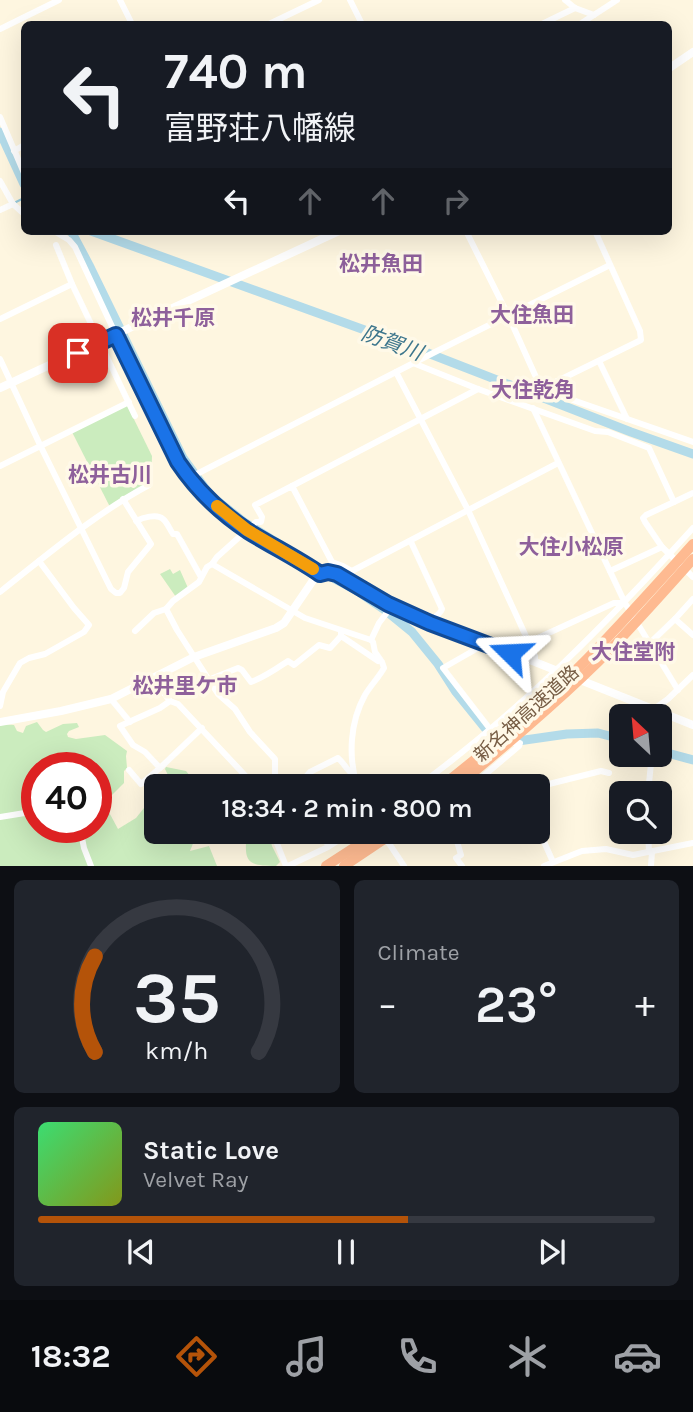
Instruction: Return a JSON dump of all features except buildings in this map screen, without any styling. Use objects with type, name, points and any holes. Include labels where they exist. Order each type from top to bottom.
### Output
[{"type":"highway","name":"新名神高速道路","points":[[457,774],[511,729],[577,668],[693,544]]},
{"type":"highway","name":"新名神高速道路","points":[[469,774],[523,731],[599,660],[693,559]]},
{"type":"highway","points":[[326,866],[360,844]]},
{"type":"highway","points":[[344,866],[377,844]]},
{"type":"street","points":[[0,29],[59,0]]},
{"type":"street","points":[[120,0],[130,21]]},
{"type":"street","points":[[275,21],[318,0]]},
{"type":"street","points":[[350,0],[360,21]]},
{"type":"street","points":[[565,0],[575,8],[594,15]]},
{"type":"street","points":[[585,21],[617,0]]},
{"type":"street","points":[[548,21],[575,8]]},
{"type":"street","points":[[672,66],[693,52]]},
{"type":"street","points":[[0,117],[21,166]]},
{"type":"street","points":[[14,150],[21,146]]},
{"type":"street","points":[[0,181],[13,204],[21,211]]},
{"type":"street","points":[[0,210],[13,204]]},
{"type":"street","points":[[61,235],[75,247],[119,333],[178,462],[189,478],[221,510],[247,530],[323,573],[337,574],[392,606],[636,704]]},
{"type":"street","points":[[0,388],[330,235]]},
{"type":"street","points":[[468,235],[508,315],[540,388],[693,442]]},
{"type":"street","points":[[540,388],[641,341],[640,331],[597,235]]},
{"type":"street","points":[[56,244],[72,284],[135,416]]},
{"type":"street","points":[[189,478],[610,265]]},
{"type":"street","points":[[0,319],[72,284]]},
{"type":"street","points":[[0,359],[81,529],[111,589],[116,593],[120,593],[124,588],[128,572],[151,544],[122,499]]},
{"type":"street","points":[[599,361],[627,419]]},
{"type":"street","points":[[413,363],[478,389],[649,448],[674,502]]},
{"type":"street","points":[[396,372],[468,510],[529,642],[535,662]]},
{"type":"street","points":[[135,631],[154,613],[166,609],[199,582],[207,567],[217,557],[262,520],[255,505],[478,389]]},
{"type":"street","points":[[0,466],[129,402]]},
{"type":"street","points":[[533,408],[625,603],[678,690]]},
{"type":"street","points":[[347,580],[352,571],[558,463]]},
{"type":"street","points":[[0,592],[122,499],[149,485]]},
{"type":"street","points":[[292,486],[331,562],[352,571]]},
{"type":"street","points":[[693,493],[646,514],[643,518],[662,547],[693,576]]},
{"type":"street","points":[[136,522],[146,517],[163,519],[173,534],[177,534],[201,577]]},
{"type":"street","points":[[437,774],[557,671],[625,603],[693,528]]},
{"type":"street","points":[[411,542],[442,609],[430,623]]},
{"type":"street","points":[[610,571],[662,547]]},
{"type":"street","points":[[0,706],[3,692],[20,663],[45,654],[84,632],[89,625],[39,561]]},
{"type":"street","points":[[212,564],[316,623],[370,640],[384,668]]},
{"type":"street","points":[[0,722],[111,699],[194,657],[276,628],[284,623],[311,582],[323,573]]},
{"type":"street","points":[[650,643],[693,599]]},
{"type":"street","points":[[529,642],[614,603],[625,603]]},
{"type":"street","points":[[370,640],[392,606]]},
{"type":"street","points":[[166,609],[218,694],[235,709],[250,732],[275,758],[275,774]]},
{"type":"street","points":[[675,619],[693,635]]},
{"type":"street","points":[[341,633],[384,668]]},
{"type":"street","points":[[208,680],[237,668],[242,670],[251,682],[275,671],[288,661],[294,665],[318,645],[330,648],[341,633]]},
{"type":"street","points":[[485,643],[443,668],[490,729]]},
{"type":"street","points":[[354,774],[352,754],[355,720],[361,702],[384,668]]},
{"type":"street","points":[[658,704],[693,675]]},
{"type":"street","points":[[153,679],[170,701],[178,704],[243,774]]},
{"type":"street","points":[[111,699],[130,722]]},
{"type":"street","points":[[160,768],[145,752],[133,745],[120,726],[170,701]]},
{"type":"street","points":[[672,718],[693,725]]},
{"type":"street","points":[[129,769],[141,783],[202,728]]},
{"type":"street","points":[[484,734],[503,744],[520,743],[486,774]]},
{"type":"street","points":[[308,774],[338,758],[352,774]]},
{"type":"street","points":[[550,784],[601,771],[609,773]]},
{"type":"street","points":[[0,817],[21,814]]},
{"type":"street","points":[[83,843],[91,866]]},
{"type":"street","points":[[544,866],[582,851],[606,849],[634,855],[693,843]]},
{"type":"street","points":[[278,844],[287,866],[333,844]]},
{"type":"street","points":[[389,844],[404,866]]},
{"type":"street","points":[[458,844],[461,855],[456,858],[462,866]]},
{"type":"street","points":[[546,844],[554,862]]},
{"type":"street","points":[[649,844],[651,866]]},
{"type":"green space","points":[[127,405],[152,456],[151,485],[110,507],[72,432]]},
{"type":"green space","points":[[170,569],[173,574],[180,570],[188,588],[176,597],[160,574]]},
{"type":"green space","points":[[37,722],[46,732],[63,724],[77,723],[79,727],[69,731],[68,737],[76,739],[105,735],[127,751],[127,768],[124,771],[124,783],[112,795],[112,752],[21,752],[21,843],[112,843],[112,818],[118,829],[136,818],[144,808],[144,844],[193,844],[190,851],[209,846],[217,866],[0,866],[0,724],[14,725],[17,731],[23,733],[26,726]]},
{"type":"green space","points":[[165,769],[186,771],[188,774],[168,774]]},
{"type":"green space","points":[[246,844],[271,844],[280,862],[276,866],[252,863]]},
{"type":"waterway","name":"防賀川","points":[[0,132],[21,178]]},
{"type":"waterway","points":[[16,202],[21,200]]},
{"type":"waterway","points":[[73,235],[183,458],[210,495],[244,522],[356,590],[412,632],[456,692],[485,728],[495,736],[503,740],[518,741],[567,734],[598,733],[609,736]]},
{"type":"waterway","name":"防賀川","points":[[102,235],[420,350],[693,454]]},
{"type":"waterway","points":[[672,754],[693,760]]},
{"type":"slow traffic","points":[[217,506],[247,530],[313,569]]},
{"type":"district","name":"松井魚田","points":[[381,264]]},
{"type":"district","name":"大住魚田","points":[[532,315]]},
{"type":"district","name":"松井千原","points":[[173,318]]},
{"type":"district","name":"大住乾角","points":[[533,390]]},
{"type":"district","name":"松井古川","points":[[110,475]]},
{"type":"district","name":"大住小松原","points":[[571,547]]},
{"type":"district","name":"大住堂附","points":[[633,652]]},
{"type":"district","name":"松井里ケ市","points":[[185,686]]},
{"type":"route","points":[[78,353],[116,335],[178,462],[189,478],[221,510],[247,530],[320,574],[337,574],[388,604],[510,653]]}]
